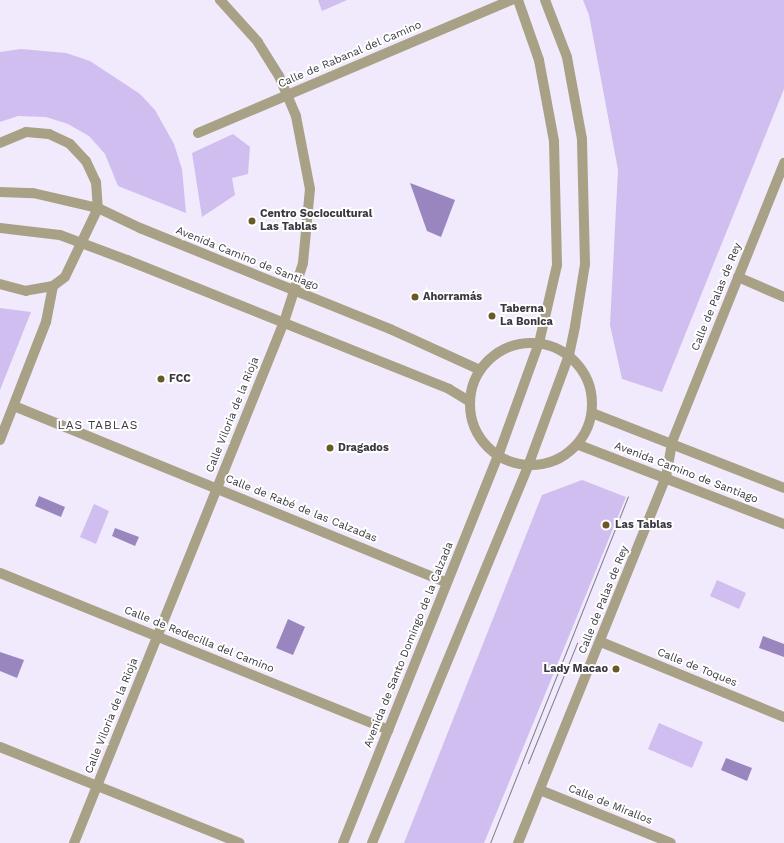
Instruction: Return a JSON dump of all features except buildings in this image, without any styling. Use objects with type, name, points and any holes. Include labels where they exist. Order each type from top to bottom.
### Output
[{"type":"street","name":"Calle Viloria de la Rioja","points":[[74,843],[284,322],[295,291],[309,227],[310,189],[304,148],[287,94],[258,42],[220,0]]},
{"type":"street","name":"Calle de Rabanal del Camino","points":[[198,133],[511,0]]},
{"type":"street","name":"Avenida de Santo Domingo de la Calzada","points":[[343,843],[446,582],[498,456],[539,342],[557,265],[554,141],[539,60],[518,0]]},
{"type":"street","points":[[372,843],[528,466],[569,355],[585,264],[582,139],[567,57],[545,0]]},
{"type":"street","points":[[0,143],[26,132],[49,134],[70,144],[86,161],[96,182],[98,208],[83,244],[65,277],[53,286],[26,291],[0,284]]},
{"type":"street","name":"Calle de Palas de Rey","points":[[518,843],[601,642],[666,477],[672,442],[784,163]]},
{"type":"street","name":"Avenida Camino de Santiago","points":[[0,192],[33,193],[98,208],[140,228],[295,291],[480,370]]},
{"type":"street","points":[[0,228],[60,235],[284,322],[470,401]]},
{"type":"street","points":[[738,277],[784,297]]},
{"type":"street","points":[[0,440],[46,322],[53,286]]},
{"type":"street","points":[[539,342],[569,355],[583,371],[592,391],[592,413],[579,444],[556,461],[528,466],[498,456],[482,442],[472,422],[470,401],[480,370],[495,353],[516,344],[539,342]]},
{"type":"street","name":"Calle de Rabé de las Calzadas","points":[[14,406],[446,582]]},
{"type":"street","name":"Avenida Camino de Santiago","points":[[592,413],[672,442],[784,488]]},
{"type":"street","name":"Avenida Camino de Santiago","points":[[579,444],[784,524]]},
{"type":"street","name":"Calle de Redecilla del Camino","points":[[0,573],[388,730]]},
{"type":"street","name":"Calle de Toques","points":[[601,642],[784,717]]},
{"type":"street","points":[[0,746],[240,843]]},
{"type":"street","name":"Calle de Mirallos","points":[[540,790],[671,843]]},
{"type":"shaded area","points":[[318,0],[347,0],[322,11]]},
{"type":"shaded area","points":[[583,0],[784,0],[784,89],[662,392],[622,379],[610,325],[618,170],[589,15]]},
{"type":"shaded area","points":[[21,49],[66,53],[90,61],[140,94],[155,110],[174,144],[182,169],[186,213],[118,186],[105,154],[89,136],[68,124],[46,117],[18,116],[0,122],[0,52]]},
{"type":"shaded area","points":[[233,134],[250,147],[248,174],[232,178],[235,195],[202,217],[192,153]]},
{"type":"shaded area","points":[[410,183],[455,200],[441,237],[427,231]]},
{"type":"shaded area","points":[[0,308],[31,312],[0,390]]},
{"type":"shaded area","points":[[582,480],[626,497],[484,843],[404,843],[542,495]]},
{"type":"shaded area","points":[[39,496],[65,507],[61,517],[35,506]]},
{"type":"shaded area","points":[[94,504],[109,511],[96,544],[80,537]]},
{"type":"shaded area","points":[[115,528],[139,537],[135,546],[112,536]]},
{"type":"shaded area","points":[[717,580],[746,593],[739,609],[710,596]]},
{"type":"shaded area","points":[[288,619],[305,627],[293,655],[276,648]]},
{"type":"shaded area","points":[[763,636],[784,644],[784,657],[759,648]]},
{"type":"shaded area","points":[[0,652],[24,660],[17,678],[0,671]]},
{"type":"shaded area","points":[[659,723],[703,742],[692,768],[648,749]]},
{"type":"shaded area","points":[[726,758],[752,768],[747,781],[721,770]]},
{"type":"tram line","points":[[490,843],[628,497]]},
{"type":"tram line","points":[[528,763],[577,643]]},
{"type":"place","name":"Centro Sociocultural Las Tablas","points":[[252,221]]},
{"type":"place","name":"Ahorramás","points":[[415,297]]},
{"type":"place","name":"Taberna La Bonica","points":[[492,316]]},
{"type":"place","name":"FCC","points":[[161,379]]},
{"type":"place","name":"Dragados","points":[[330,448]]},
{"type":"place","name":"Las Tablas","points":[[606,525]]},
{"type":"place","name":"Lady Macao","points":[[616,669]]},
{"type":"district","name":"LAS TABLAS","points":[[98,426]]}]
